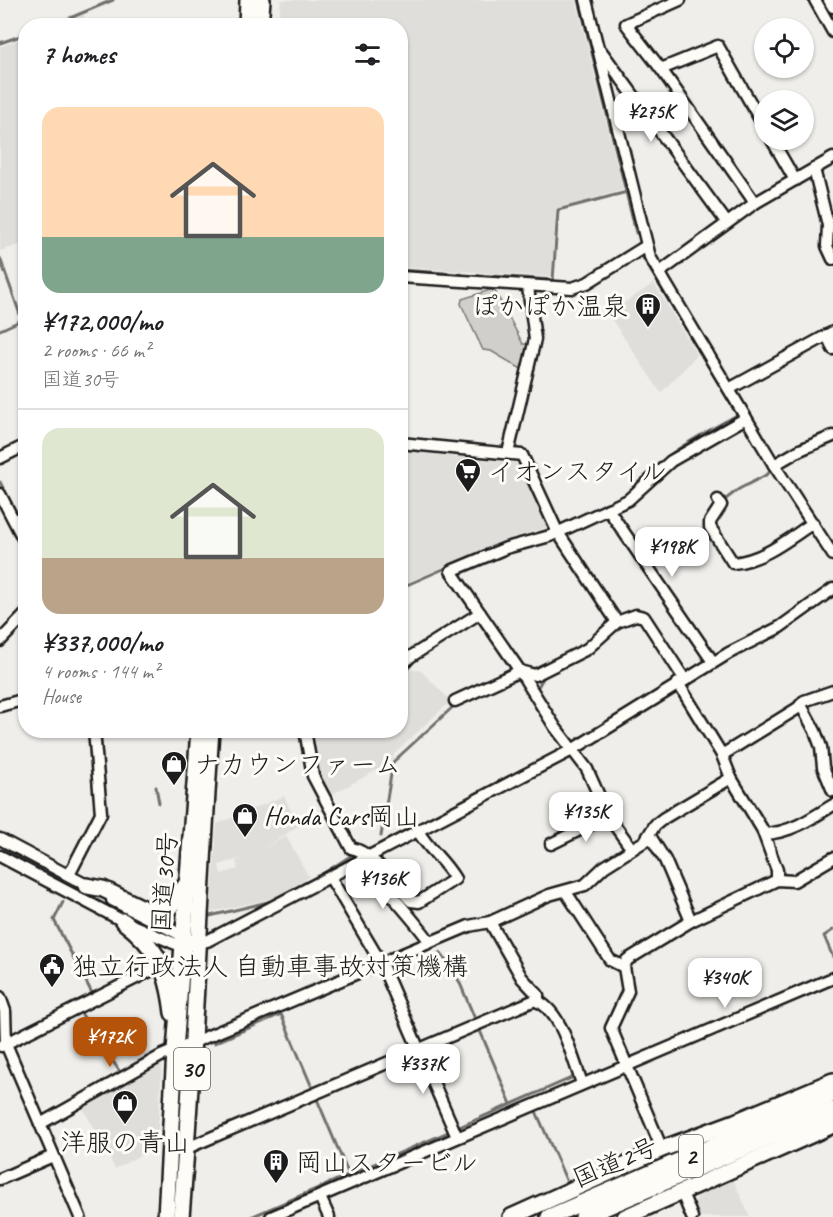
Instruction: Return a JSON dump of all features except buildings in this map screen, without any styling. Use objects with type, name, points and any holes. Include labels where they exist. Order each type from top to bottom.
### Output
[{"type":"highway","points":[[247,18],[248,0]]},
{"type":"highway","points":[[261,18],[262,0]]},
{"type":"highway","name":"国道30号","points":[[182,1217],[194,1043],[188,942],[188,881],[198,738]]},
{"type":"highway","name":"国道30号","points":[[166,1217],[175,1045],[210,738]]},
{"type":"highway","points":[[87,885],[103,889],[147,910],[155,910],[170,907],[188,881]]},
{"type":"highway","points":[[123,921],[148,943],[162,965],[171,994],[175,1045]]},
{"type":"highway","points":[[511,1217],[662,1149],[735,1122],[833,1081]]},
{"type":"highway","name":"国道2号","points":[[549,1217],[833,1094]]},
{"type":"highway","name":"国道2号","points":[[583,1217],[833,1110]]},
{"type":"highway","points":[[739,1149],[763,1147],[833,1118]]},
{"type":"highway","points":[[543,1217],[589,1191],[699,1142],[735,1122]]},
{"type":"highway","points":[[625,1217],[833,1125]]},
{"type":"street","points":[[586,0],[646,246],[729,389],[743,420],[832,551]]},
{"type":"street","points":[[680,0],[626,24],[661,69],[755,203]]},
{"type":"street","points":[[815,0],[833,32]]},
{"type":"street","points":[[829,0],[833,7]]},
{"type":"street","points":[[597,46],[727,223]]},
{"type":"street","points":[[661,69],[718,46],[754,109]]},
{"type":"street","points":[[778,150],[795,180]]},
{"type":"street","points":[[660,272],[755,203],[833,158]]},
{"type":"street","points":[[814,169],[829,214],[827,246],[833,259]]},
{"type":"street","points":[[408,279],[572,288],[587,283],[646,246]]},
{"type":"street","points":[[508,453],[535,339],[528,287]]},
{"type":"street","points":[[729,389],[830,333],[833,349]]},
{"type":"street","points":[[632,849],[608,816],[587,769],[451,571],[608,509],[640,491],[671,461],[743,420]]},
{"type":"street","points":[[774,465],[800,450],[833,436]]},
{"type":"street","points":[[408,444],[522,455],[555,531],[615,624]]},
{"type":"street","points":[[0,458],[18,449]]},
{"type":"street","points":[[0,494],[18,519]]},
{"type":"street","points":[[718,500],[721,505],[710,522],[710,526],[733,563],[751,561],[766,554],[813,523]]},
{"type":"street","points":[[608,509],[713,662]]},
{"type":"street","points":[[0,856],[123,921],[188,942],[330,876],[572,750],[713,662],[780,627],[833,589]]},
{"type":"street","points":[[408,659],[480,613]]},
{"type":"street","points":[[454,701],[522,673],[535,675],[586,649],[615,624],[636,615],[644,617],[764,834],[777,870],[777,880]]},
{"type":"street","points":[[0,641],[18,622]]},
{"type":"street","points":[[722,755],[801,705],[833,691]]},
{"type":"street","points":[[0,706],[18,701]]},
{"type":"street","points":[[801,705],[818,739],[823,767],[833,791]]},
{"type":"street","points":[[69,875],[101,813],[95,738]]},
{"type":"street","points":[[307,738],[315,779],[351,848],[361,849],[395,902],[413,918],[430,942]]},
{"type":"street","points":[[692,921],[665,860],[652,839],[655,825],[731,778]]},
{"type":"street","points":[[764,834],[778,833],[789,827],[804,824],[833,804]]},
{"type":"street","points":[[552,844],[608,816]]},
{"type":"street","points":[[365,857],[411,901],[419,902],[454,879],[447,865],[425,843],[418,831]]},
{"type":"street","points":[[0,839],[188,942]]},
{"type":"street","points":[[40,1124],[175,1045],[194,1043],[430,942],[468,927],[490,922],[549,895],[585,885],[604,867],[652,839]]},
{"type":"street","points":[[662,1149],[611,1028],[628,991],[624,968],[627,960],[692,921],[777,880],[794,880],[833,858]]},
{"type":"street","points":[[330,876],[381,963],[454,1132]]},
{"type":"street","points":[[566,892],[610,960],[624,968]]},
{"type":"street","points":[[490,922],[522,978],[538,995],[538,1002]]},
{"type":"street","points":[[3,1045],[162,965]]},
{"type":"street","points":[[271,1217],[320,1197],[454,1132],[533,1103],[580,1078],[627,1064],[833,978]]},
{"type":"street","points":[[0,997],[5,1011],[3,1045],[40,1124],[50,1158],[80,1217]]},
{"type":"street","points":[[187,1148],[535,1000],[544,1004],[559,1025],[580,1078]]},
{"type":"street","points":[[0,1179],[50,1158]]},
{"type":"street","points":[[682,1193],[692,1217]]},
{"type":"street","points":[[320,1197],[328,1217]]},
{"type":"shaded area","points":[[281,0],[576,0],[623,190],[556,209],[551,277],[408,267],[408,18],[279,18]]},
{"type":"shaded area","points":[[18,40],[18,245],[0,251],[0,47]]},
{"type":"shaded area","points":[[654,283],[697,355],[661,393],[608,314]]},
{"type":"shaded area","points":[[490,290],[495,291],[523,344],[528,344],[523,370],[491,351],[483,350],[461,304],[462,299]]},
{"type":"shaded area","name":"イオンスタイル","points":[[408,452],[516,463],[523,466],[549,522],[549,527],[502,541],[408,582]]},
{"type":"shaded area","points":[[419,669],[451,701],[395,753],[390,763],[329,796],[315,770],[309,738],[408,738],[408,670]]},
{"type":"shaded area","points":[[284,796],[298,826],[263,849],[286,836],[309,877],[285,893],[270,899],[211,912],[217,824]],"holes":[[[243,858],[236,861],[238,869],[221,874],[219,865]]]},
{"type":"shaded area","name":"洋服の青山","points":[[162,1062],[157,1146],[115,1169],[82,1106]]},
{"type":"shaded area","points":[[732,1177],[750,1217],[696,1217],[691,1207],[701,1191]]},
{"type":"waterway","points":[[70,18],[113,0]]},
{"type":"waterway","points":[[579,0],[636,233]]},
{"type":"waterway","points":[[823,0],[833,18]]},
{"type":"waterway","points":[[0,43],[18,37]]},
{"type":"waterway","points":[[478,275],[553,280],[558,210],[627,192]]},
{"type":"waterway","points":[[0,258],[18,309]]},
{"type":"waterway","points":[[643,258],[738,416]]},
{"type":"waterway","points":[[408,271],[461,274]]},
{"type":"waterway","points":[[0,330],[18,322]]},
{"type":"waterway","points":[[644,479],[675,451],[737,415]]},
{"type":"waterway","points":[[722,502],[739,489],[768,474],[771,469],[743,424]]},
{"type":"waterway","points":[[0,482],[6,494]]},
{"type":"waterway","points":[[558,526],[596,509]]},
{"type":"waterway","points":[[530,536],[552,529]]},
{"type":"waterway","points":[[408,584],[448,567]]},
{"type":"waterway","points":[[763,641],[776,637],[808,613]]},
{"type":"waterway","points":[[536,690],[545,675]]},
{"type":"waterway","points":[[688,691],[687,685],[695,680]]},
{"type":"waterway","points":[[381,836],[393,762],[455,705]]},
{"type":"waterway","points":[[101,738],[104,789]]},
{"type":"waterway","points":[[156,787],[159,803]]},
{"type":"waterway","points":[[165,861],[162,861],[167,836]]},
{"type":"waterway","points":[[315,879],[355,853]]},
{"type":"waterway","points":[[210,916],[272,901]]},
{"type":"waterway","points":[[63,902],[54,920],[93,995],[90,996]]},
{"type":"waterway","points":[[833,930],[824,936],[833,957]]},
{"type":"waterway","points":[[440,952],[459,981],[511,1104]]},
{"type":"waterway","points":[[541,994],[551,1005]]},
{"type":"waterway","points":[[79,1010],[120,1072]]},
{"type":"waterway","points":[[214,1043],[281,1014],[349,1175]]},
{"type":"waterway","points":[[457,1128],[585,1072],[577,1053]]},
{"type":"waterway","points":[[535,1109],[567,1182]]},
{"type":"waterway","points":[[38,1130],[47,1155]]},
{"type":"waterway","points":[[251,1217],[451,1131]]},
{"type":"waterway","points":[[0,1185],[50,1163],[49,1161]]},
{"type":"place","name":"ぽかぽか温泉","points":[[648,329]]},
{"type":"place","name":"イオンスタイル","points":[[468,494]]},
{"type":"place","name":"ナカウンファーム","points":[[174,787]]},
{"type":"place","name":"Honda Cars岡山","points":[[245,839]]},
{"type":"place","name":"独立行政法人 自動車事故対策機構","points":[[52,989]]},
{"type":"place","name":"洋服の青山","points":[[125,1126]]},
{"type":"place","name":"岡山スタービル","points":[[276,1185]]}]
